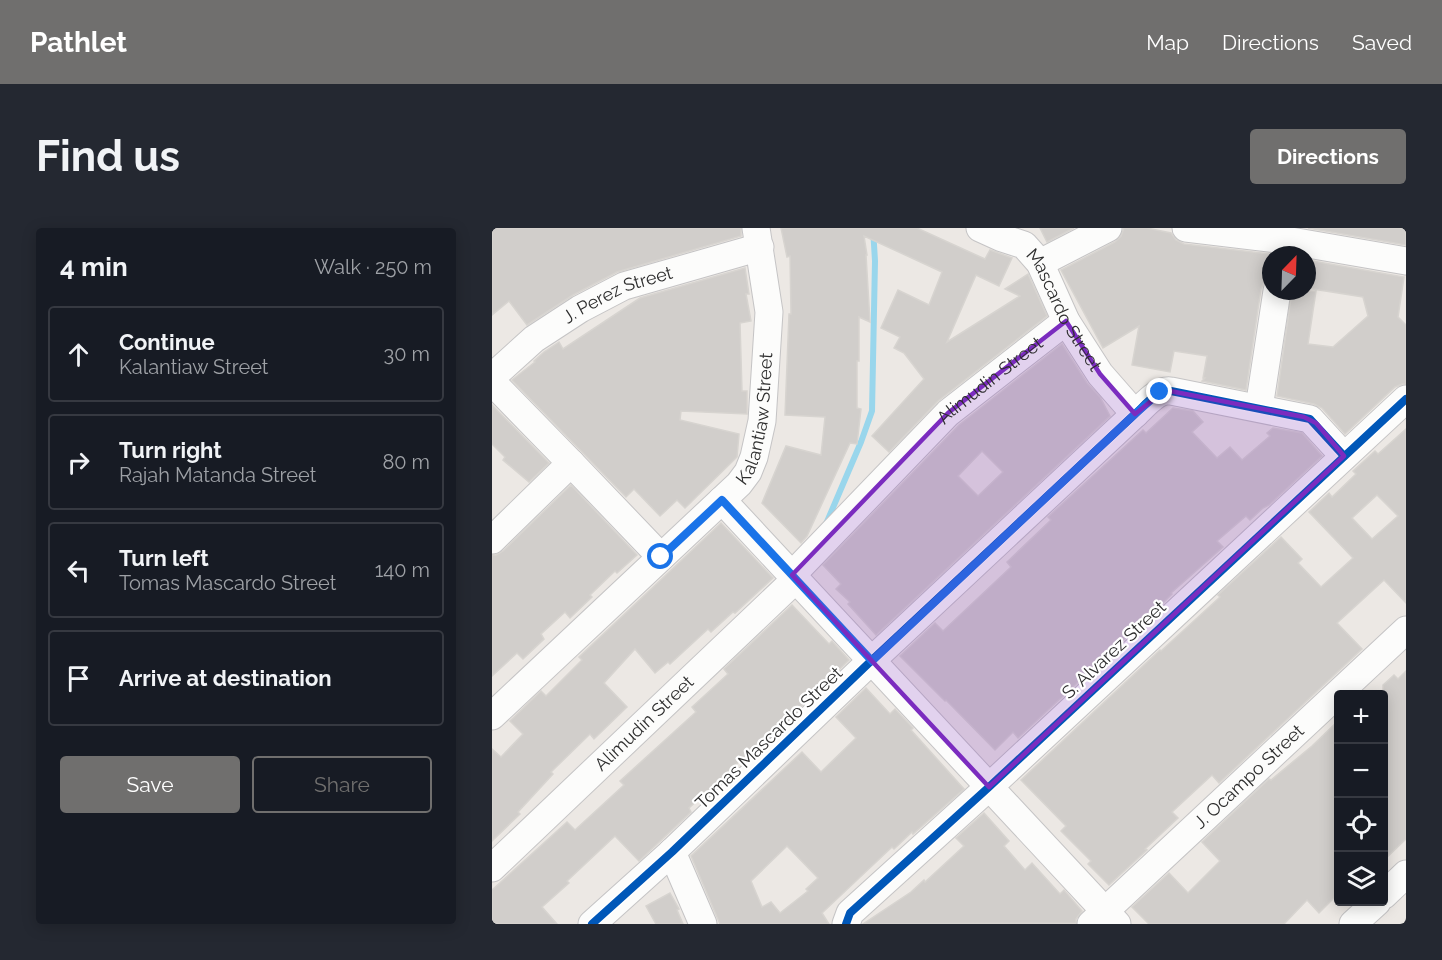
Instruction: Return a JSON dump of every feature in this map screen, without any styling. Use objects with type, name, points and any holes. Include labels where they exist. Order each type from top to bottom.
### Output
[{"type":"street","name":"Mascardo Street","points":[[980,228],[1026,245],[1066,321],[1100,374],[1135,414]]},
{"type":"street","points":[[1026,245],[1108,228]]},
{"type":"street","points":[[1186,228],[1285,241],[1406,261]]},
{"type":"street","name":"J. Perez Street","points":[[492,377],[534,339],[580,309],[624,286],[758,238]]},
{"type":"street","name":"Kalantiaw Street","points":[[492,716],[739,484],[748,472],[754,457],[762,421],[769,312],[758,238]]},
{"type":"street","points":[[1259,408],[1276,300]]},
{"type":"street","name":"Alimudin Street","points":[[492,868],[794,577],[948,413],[1066,321]]},
{"type":"street","points":[[492,382],[661,557]]},
{"type":"street","name":"Tomas Mascardo Street","points":[[592,924],[672,852],[1154,396],[1166,390],[1310,419],[1344,456]]},
{"type":"street","name":"S. Alvarez Street","points":[[846,924],[850,914],[989,788],[1406,399]]},
{"type":"street","points":[[492,540],[572,463]]},
{"type":"street","points":[[722,500],[989,788],[1104,920]]},
{"type":"street","name":"J. Ocampo Street","points":[[1104,920],[1406,630]]},
{"type":"street","points":[[672,852],[703,924]]},
{"type":"street","points":[[1388,890],[1406,874]]},
{"type":"street","points":[[1353,924],[1373,906]]},
{"type":"highlighted area","points":[[1066,321],[1100,374],[1135,414],[1165,390],[1304,417],[1316,423],[1344,456],[989,787],[792,575],[948,413]]},
{"type":"building","points":[[492,228],[741,228],[741,236],[617,272],[573,295],[527,325],[509,301],[492,315]]},
{"type":"building","points":[[781,228],[917,228],[985,259],[990,250],[1012,258],[999,286],[976,275],[947,342],[1020,296],[1005,289],[1028,274],[1047,316],[938,401],[889,452],[872,436],[924,379],[904,353],[894,348],[900,337],[881,328],[898,290],[929,305],[942,272],[864,236],[870,322],[859,317],[857,408],[861,409],[857,444],[850,443],[807,536],[801,543],[762,503],[786,446],[821,455],[825,417],[785,415],[789,314],[791,314],[790,256],[787,257]]},
{"type":"building","points":[[1040,228],[1074,228],[1047,242]]},
{"type":"building","points":[[1124,228],[1147,228],[1171,233],[1176,240],[1184,244],[1262,253],[1262,287],[1246,390],[1202,381],[1205,378],[1203,378],[1207,356],[1174,351],[1170,372],[1132,365],[1139,326],[1103,348],[1061,270],[1115,242],[1121,236]]},
{"type":"building","points":[[1308,228],[1406,228],[1406,245]]},
{"type":"building","points":[[1316,262],[1404,277],[1398,317],[1406,325],[1406,384],[1395,387],[1345,434],[1322,408],[1314,404],[1277,396],[1291,300],[1315,300],[1308,344],[1333,347],[1368,316],[1363,297],[1316,289]]},
{"type":"building","points":[[745,268],[749,294],[746,294],[751,321],[740,323],[742,391],[747,391],[747,414],[681,411],[680,420],[739,434],[737,457],[685,508],[677,500],[660,516],[634,489],[626,497],[512,380],[559,342],[563,349],[640,298]]},
{"type":"building","points":[[1062,344],[1087,383],[1100,397],[1110,416],[876,635],[848,604],[850,602],[836,589],[841,584],[823,565],[959,425]],"holes":[[[982,451],[1003,472],[978,496],[958,476]]]},
{"type":"building","points":[[492,405],[549,463],[529,482],[503,460],[505,457],[492,444]]},
{"type":"building","points":[[1173,408],[1193,411],[1203,422],[1192,432],[1217,458],[1230,447],[1242,460],[1270,436],[1267,433],[1273,428],[1302,433],[1322,456],[1269,505],[1250,520],[1246,516],[1217,541],[1223,547],[1018,738],[1013,732],[995,750],[900,656],[935,623],[943,631],[1011,567],[1007,562],[1051,520],[1048,517],[1143,430],[1146,433]]},
{"type":"building","points":[[1406,429],[1406,603],[1384,580],[1337,623],[1362,649],[1219,783],[1212,775],[1172,812],[1178,818],[1109,885],[1088,864],[1091,861],[1061,831],[1066,826],[1021,780],[1220,597],[1218,595],[1281,537],[1302,559],[1298,563],[1321,587],[1353,558],[1309,512],[1329,493],[1332,497],[1356,474],[1353,471],[1375,451],[1378,454]],"holes":[[[1377,495],[1398,516],[1372,539],[1352,518]]]},
{"type":"building","points":[[571,485],[637,555],[617,573],[615,571],[570,618],[565,612],[541,634],[544,639],[523,659],[517,653],[492,676],[492,555],[503,551]]},
{"type":"building","points":[[721,523],[773,578],[735,613],[733,612],[711,632],[708,629],[670,664],[668,662],[655,673],[635,649],[604,683],[627,707],[594,739],[590,734],[551,772],[553,774],[518,812],[520,814],[492,841],[492,749],[501,757],[523,734],[510,721],[541,691],[546,696],[582,660],[579,657]]},
{"type":"building","points":[[792,605],[829,644],[832,641],[849,660],[769,738],[766,736],[746,758],[744,757],[689,808],[691,812],[639,861],[615,836],[542,907],[557,924],[492,924],[492,890],[567,822],[575,830],[624,785],[620,781],[696,712],[692,707],[728,674],[724,669]]},
{"type":"building","points":[[1406,671],[1406,839],[1388,856],[1388,690],[1383,690],[1383,685],[1394,675],[1398,679]]},
{"type":"building","points":[[866,688],[890,714],[895,709],[964,789],[913,834],[912,832],[894,849],[892,847],[822,913],[829,924],[720,924],[691,856],[802,752],[821,772],[856,738],[836,717]],"holes":[[[787,846],[818,878],[806,889],[808,891],[780,913],[771,902],[762,907],[751,881]]]},
{"type":"building","points":[[1334,725],[1334,898],[1319,913],[1307,900],[1284,924],[1149,924],[1132,907],[1169,873],[1188,893],[1220,861],[1202,842],[1269,779],[1271,780]]},
{"type":"building","points":[[984,813],[1009,841],[1004,846],[1025,870],[1032,863],[1060,894],[1064,890],[1082,911],[1076,923],[863,924],[911,892],[924,880],[925,882],[964,846],[956,838]]},
{"type":"building","points":[[670,893],[679,909],[677,910],[683,924],[656,924],[646,906]]},
{"type":"waterway","points":[[826,524],[872,411],[875,261],[873,228]]},
{"type":"cycle path","points":[[592,924],[672,852],[871,661],[1156,395],[1171,391],[1310,419],[1344,456]]},
{"type":"cycle path","points":[[846,924],[850,913],[989,787],[1406,399]]},
{"type":"route","points":[[661,557],[722,500],[872,661],[1160,392]]}]
